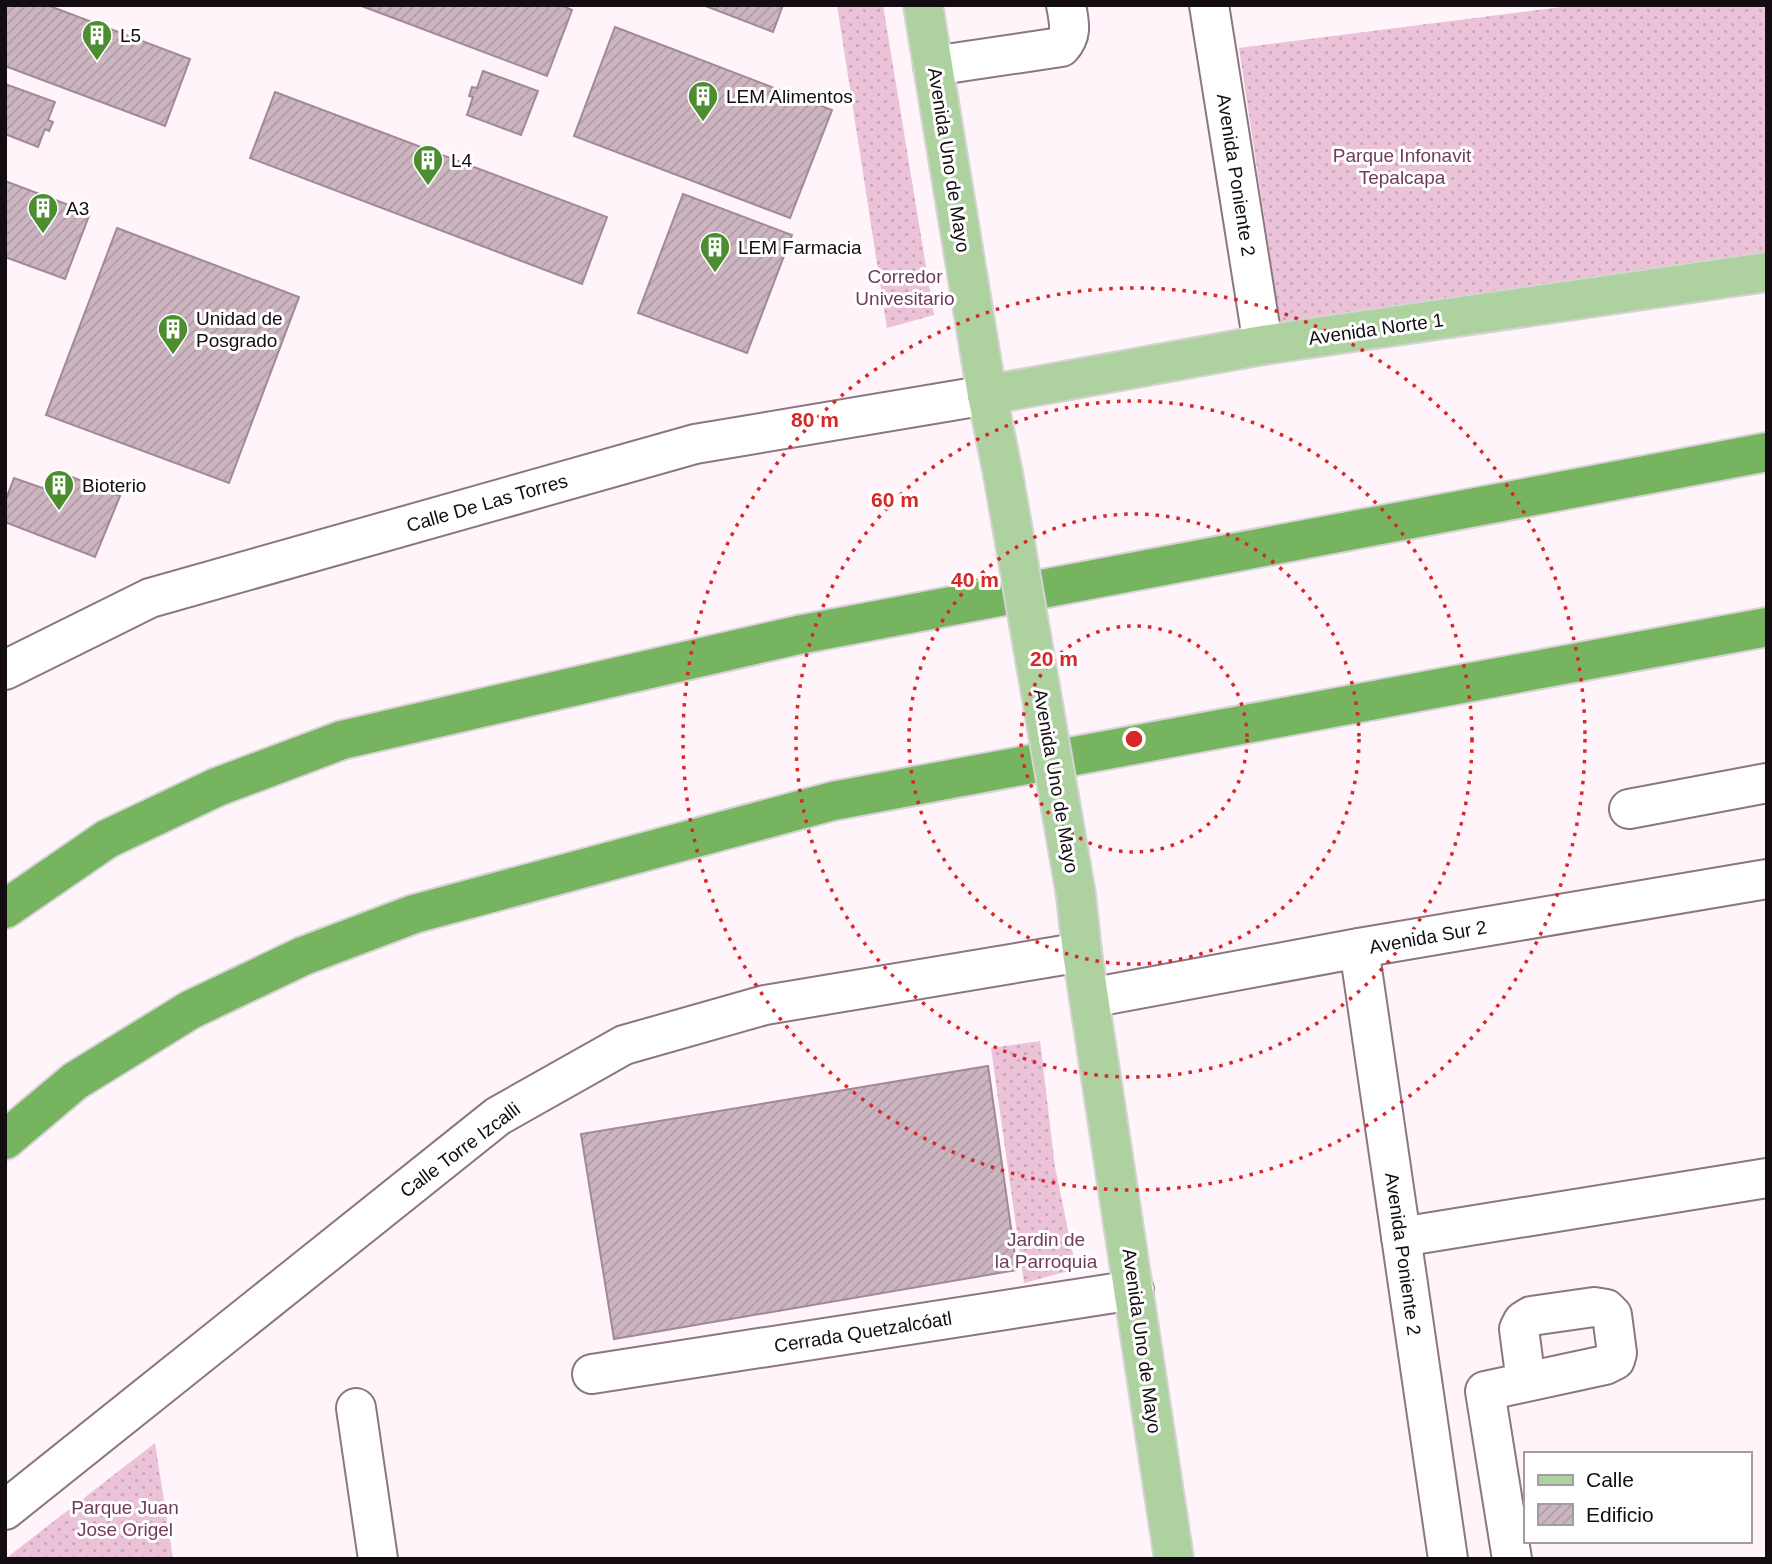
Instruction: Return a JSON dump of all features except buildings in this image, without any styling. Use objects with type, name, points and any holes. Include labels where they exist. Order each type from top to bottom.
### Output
[{"type":"highway","points":[[5,909],[107,839],[217,787],[342,740],[798,635],[1767,452]]},
{"type":"highway","points":[[5,1140],[75,1081],[190,1010],[303,956],[414,914],[833,801],[1767,627]]},
{"type":"main road","name":"Avenida Uno de Mayo","points":[[923,5],[987,395],[1076,895],[1082,952],[1174,1559]]},
{"type":"main road","name":"Avenida Norte 1","points":[[987,395],[1263,345],[1767,272]]},
{"type":"street","points":[[933,66],[1061,47],[1069,38],[1066,5]]},
{"type":"street","name":"Avenida Poniente 2","points":[[1209,5],[1263,345]]},
{"type":"street","name":"Calle De Las Torres","points":[[5,670],[150,598],[695,444],[987,395]]},
{"type":"street","points":[[1629,809],[1767,783]]},
{"type":"street","name":"Avenida Sur 2","points":[[1090,998],[1359,948],[1767,879]]},
{"type":"street","name":"Avenida Poniente 2","points":[[1359,948],[1448,1559]]},
{"type":"street","name":"Calle Torre Izcalli","points":[[5,1510],[498,1116],[624,1045],[765,1005],[1082,952]]},
{"type":"street","points":[[1401,1237],[1767,1178]]},
{"type":"street","name":"Cerrada Quetzalcóatl","points":[[592,1374],[1134,1290]]},
{"type":"street","points":[[1424,1399],[1485,1391],[1526,1382]]},
{"type":"street","points":[[1485,1391],[1512,1559]]},
{"type":"street","points":[[356,1408],[377,1559]]},
{"type":"green space","name":"Corredor Univesitario","points":[[837,5],[883,5],[934,315],[887,328]]},
{"type":"green space","name":"Parque Infonavit Tepalcapa","points":[[1577,5],[1767,5],[1767,252],[1280,323],[1239,48]]},
{"type":"green space","name":"Jardin de la Parroquia","points":[[1040,1041],[1055,1167],[1076,1269],[1024,1283],[991,1048]]},
{"type":"green space","name":"Parque Juan Jose Origel","points":[[155,1443],[173,1559],[5,1559]]},
{"type":"place","name":"L5","points":[[97,62]]},
{"type":"place","name":"LEM Alimentos","points":[[703,123]]},
{"type":"place","name":"L4","points":[[428,187]]},
{"type":"place","name":"A3","points":[[43,235]]},
{"type":"place","name":"LEM Farmacia","points":[[715,274]]},
{"type":"place","name":"Unidad de Posgrado","points":[[173,356]]},
{"type":"place","name":"Bioterio","points":[[59,512]]}]
